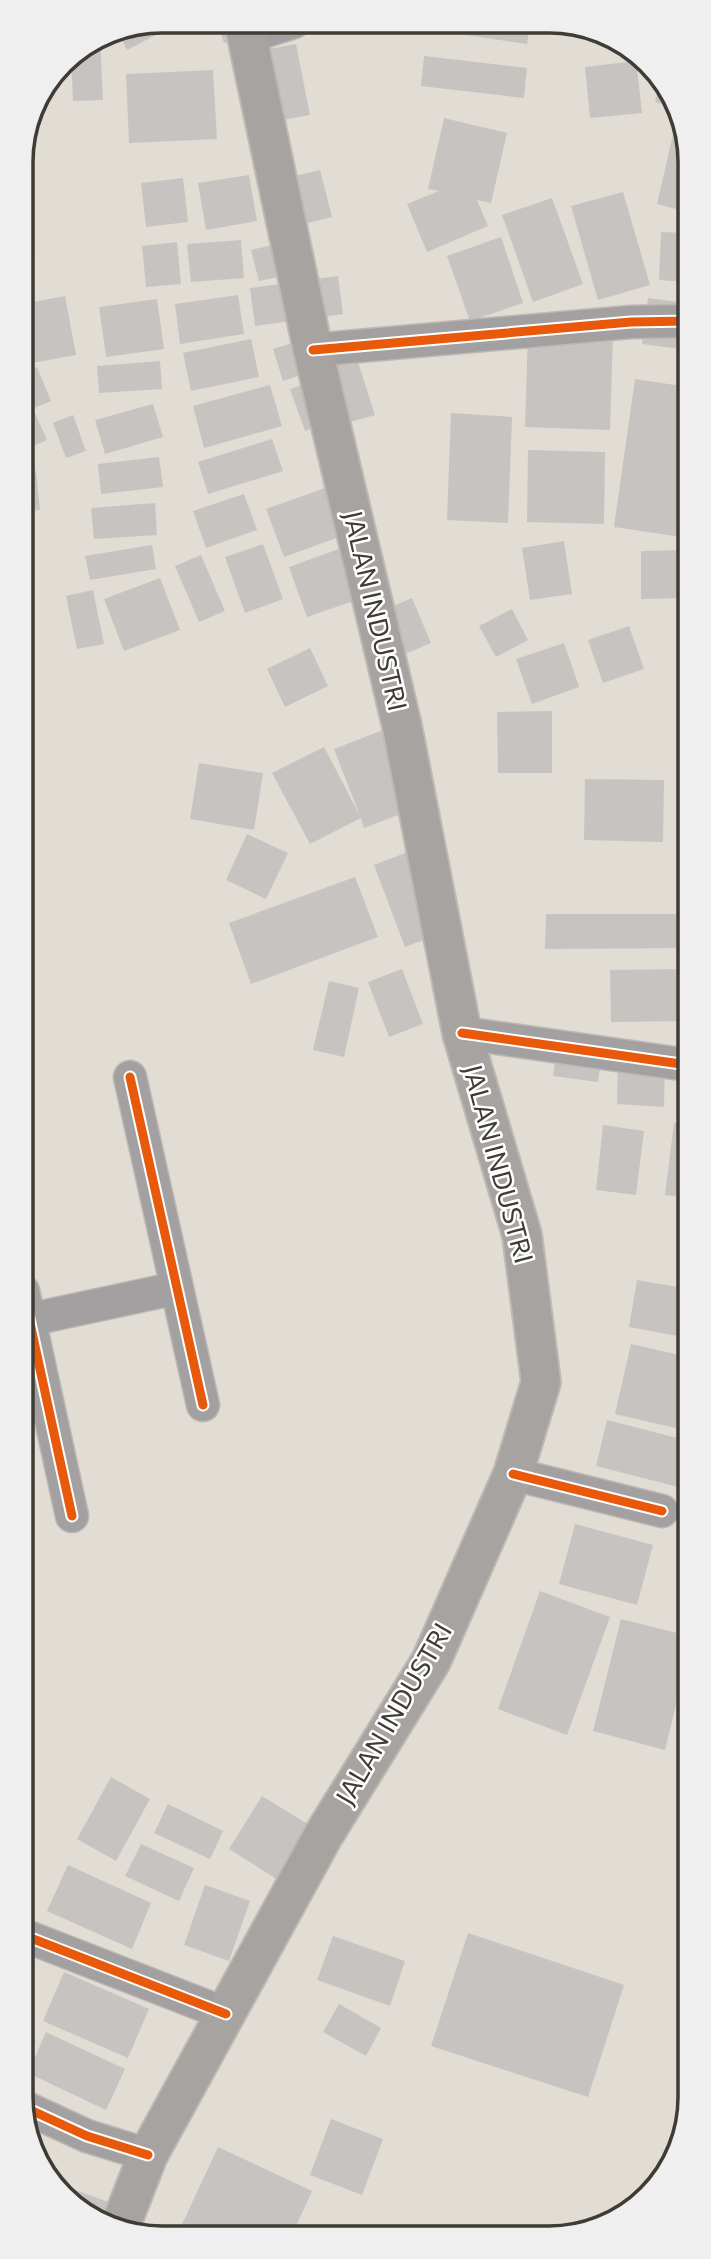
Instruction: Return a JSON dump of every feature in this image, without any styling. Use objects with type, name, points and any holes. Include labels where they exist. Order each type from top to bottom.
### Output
[{"type":"main road","name":"JALAN INDUSTRI","points":[[123,2219],[148,2155],[323,1836],[431,1661],[513,1474],[541,1382],[534,1311],[522,1236],[462,1033],[402,726],[313,349],[247,34]]},
{"type":"street","points":[[313,349],[631,322],[678,321]]},
{"type":"street","points":[[462,1033],[678,1064]]},
{"type":"street","points":[[130,1077],[203,1405]]},
{"type":"street","points":[[33,1310],[177,1287]]},
{"type":"street","points":[[33,1348],[72,1516]]},
{"type":"street","points":[[513,1474],[663,1511]]},
{"type":"street","points":[[33,1939],[226,2014]]},
{"type":"street","points":[[35,2112],[87,2136],[148,2155]]},
{"type":"building","points":[[455,33],[529,33],[527,44]]},
{"type":"building","points":[[158,34],[127,50],[122,40]]},
{"type":"building","points":[[221,34],[248,34],[224,43]]},
{"type":"building","points":[[296,44],[310,115],[245,127],[231,56]]},
{"type":"building","points":[[101,50],[103,100],[73,101],[72,70]]},
{"type":"building","points":[[424,56],[527,68],[524,98],[421,86]]},
{"type":"building","points":[[629,62],[637,68],[642,113],[590,118],[585,67]]},
{"type":"building","points":[[213,70],[217,139],[129,143],[126,74]]},
{"type":"building","points":[[657,93],[664,105],[655,102]]},
{"type":"building","points":[[444,118],[507,133],[491,203],[477,200],[488,226],[427,252],[407,204],[439,191],[428,189]]},
{"type":"building","points":[[674,132],[678,162],[678,210],[657,204]]},
{"type":"building","points":[[320,170],[332,217],[276,231],[265,183]]},
{"type":"building","points":[[249,175],[257,221],[206,230],[198,183]]},
{"type":"building","points":[[183,178],[188,222],[146,227],[141,183]]},
{"type":"building","points":[[623,192],[650,285],[598,300],[571,206]]},
{"type":"building","points":[[552,198],[583,284],[533,302],[502,215]]},
{"type":"building","points":[[661,232],[678,233],[678,281],[659,280]]},
{"type":"building","points":[[501,237],[523,303],[470,321],[447,256]]},
{"type":"building","points":[[241,240],[244,278],[191,282],[187,244]]},
{"type":"building","points":[[177,242],[181,284],[146,287],[142,246]]},
{"type":"building","points":[[286,242],[293,274],[259,281],[251,250]]},
{"type":"building","points":[[338,276],[343,314],[255,326],[250,288]]},
{"type":"building","points":[[238,295],[244,334],[180,344],[175,304]]},
{"type":"building","points":[[65,296],[76,355],[34,363],[34,302]]},
{"type":"building","points":[[648,298],[678,302],[678,349],[642,344]]},
{"type":"building","points":[[157,299],[164,349],[106,357],[99,307]]},
{"type":"building","points":[[528,332],[613,335],[610,430],[525,427]]},
{"type":"building","points":[[312,337],[322,368],[283,381],[273,349]]},
{"type":"building","points":[[251,339],[259,377],[191,391],[183,353]]},
{"type":"building","points":[[355,353],[375,415],[350,422],[331,360]]},
{"type":"building","points":[[160,361],[162,389],[99,393],[97,366]]},
{"type":"building","points":[[37,367],[51,401],[34,408],[34,368]]},
{"type":"building","points":[[326,377],[340,418],[305,431],[290,389]]},
{"type":"building","points":[[635,379],[678,385],[678,536],[614,527]]},
{"type":"building","points":[[270,385],[282,426],[204,448],[193,406]]},
{"type":"building","points":[[153,404],[163,437],[105,454],[95,420]]},
{"type":"building","points":[[451,413],[512,417],[508,523],[447,520]]},
{"type":"building","points":[[34,414],[47,440],[34,446]]},
{"type":"building","points":[[73,415],[86,451],[66,458],[53,423]]},
{"type":"building","points":[[272,439],[283,471],[208,494],[198,462]]},
{"type":"building","points":[[528,450],[605,452],[604,524],[527,522]]},
{"type":"building","points":[[159,457],[163,487],[101,494],[98,464]]},
{"type":"building","points":[[34,471],[36,471],[40,510],[34,511]]},
{"type":"building","points":[[325,488],[342,536],[284,557],[266,509]]},
{"type":"building","points":[[244,494],[257,530],[206,548],[193,511]]},
{"type":"building","points":[[155,503],[157,535],[94,539],[91,508]]},
{"type":"building","points":[[364,540],[382,591],[307,617],[289,567]]},
{"type":"building","points":[[564,541],[572,594],[530,600],[522,548]]},
{"type":"building","points":[[263,544],[283,599],[245,613],[225,557]]},
{"type":"building","points":[[152,545],[156,569],[90,580],[85,556]]},
{"type":"building","points":[[678,550],[678,598],[641,599],[641,551]]},
{"type":"building","points":[[201,555],[225,611],[199,622],[175,566]]},
{"type":"building","points":[[160,578],[180,630],[124,651],[104,599]]},
{"type":"building","points":[[93,590],[104,644],[77,649],[66,596]]},
{"type":"building","points":[[412,598],[431,643],[382,664],[363,619]]},
{"type":"building","points":[[512,609],[528,640],[496,657],[479,626]]},
{"type":"building","points":[[629,626],[644,669],[603,683],[588,640]]},
{"type":"building","points":[[564,643],[579,687],[532,704],[516,659]]},
{"type":"building","points":[[310,648],[328,686],[285,707],[267,669]]},
{"type":"building","points":[[552,711],[552,773],[498,773],[497,712]]},
{"type":"building","points":[[396,725],[427,804],[364,828],[361,818],[310,844],[272,773],[324,747],[360,816],[334,749]]},
{"type":"building","points":[[199,763],[263,773],[254,830],[190,819]]},
{"type":"building","points":[[585,779],[664,780],[663,842],[584,840]]},
{"type":"building","points":[[247,834],[288,853],[266,899],[226,880]]},
{"type":"building","points":[[423,846],[455,928],[405,947],[374,865]]},
{"type":"building","points":[[355,877],[378,937],[251,984],[229,923]]},
{"type":"building","points":[[546,914],[678,914],[678,948],[545,949]]},
{"type":"building","points":[[402,969],[423,1024],[389,1037],[368,982]]},
{"type":"building","points":[[678,969],[678,1021],[611,1022],[610,970]]},
{"type":"building","points":[[329,981],[359,988],[344,1057],[313,1050]]},
{"type":"building","points":[[557,1045],[602,1051],[598,1082],[553,1076]]},
{"type":"building","points":[[618,1058],[665,1059],[664,1107],[617,1104]]},
{"type":"building","points":[[674,1123],[678,1123],[677,1197],[665,1195]]},
{"type":"building","points":[[603,1125],[644,1131],[636,1195],[596,1190]]},
{"type":"building","points":[[637,1280],[677,1287],[677,1336],[629,1327]]},
{"type":"building","points":[[631,1344],[677,1354],[677,1428],[615,1414]]},
{"type":"building","points":[[607,1420],[677,1438],[677,1487],[596,1466]]},
{"type":"building","points":[[575,1524],[653,1545],[637,1605],[559,1584]]},
{"type":"building","points":[[540,1591],[610,1617],[567,1735],[498,1709]]},
{"type":"building","points":[[621,1619],[677,1633],[677,1700],[665,1750],[593,1731]]},
{"type":"building","points":[[111,1777],[150,1799],[116,1861],[77,1839]]},
{"type":"building","points":[[262,1796],[311,1826],[278,1880],[229,1849]]},
{"type":"building","points":[[168,1804],[223,1831],[210,1859],[154,1833]]},
{"type":"building","points":[[141,1844],[194,1868],[179,1901],[125,1876]]},
{"type":"building","points":[[68,1865],[151,1903],[132,1949],[47,1911]]},
{"type":"building","points":[[205,1885],[250,1901],[229,1961],[184,1945]]},
{"type":"building","points":[[468,1933],[624,1985],[588,2097],[431,2046]]},
{"type":"building","points":[[333,1936],[405,1961],[390,2006],[317,1980]]},
{"type":"building","points":[[64,1972],[149,2009],[128,2058],[43,2021]]},
{"type":"building","points":[[339,2004],[381,2028],[366,2056],[323,2032]]},
{"type":"building","points":[[46,2032],[125,2069],[106,2110],[33,2075],[33,2062]]},
{"type":"building","points":[[331,2119],[383,2139],[362,2195],[310,2175]]},
{"type":"building","points":[[218,2147],[312,2191],[296,2226],[181,2226]]},
{"type":"building","points":[[72,2189],[117,2205],[113,2216]]},
{"type":"cycle path","points":[[313,350],[631,322],[678,321]]},
{"type":"cycle path","points":[[462,1033],[678,1064]]},
{"type":"cycle path","points":[[130,1077],[203,1405]]},
{"type":"cycle path","points":[[33,1339],[72,1516]]},
{"type":"cycle path","points":[[513,1474],[662,1511]]},
{"type":"cycle path","points":[[33,1939],[226,2014]]},
{"type":"cycle path","points":[[35,2112],[87,2136],[148,2155]]}]
